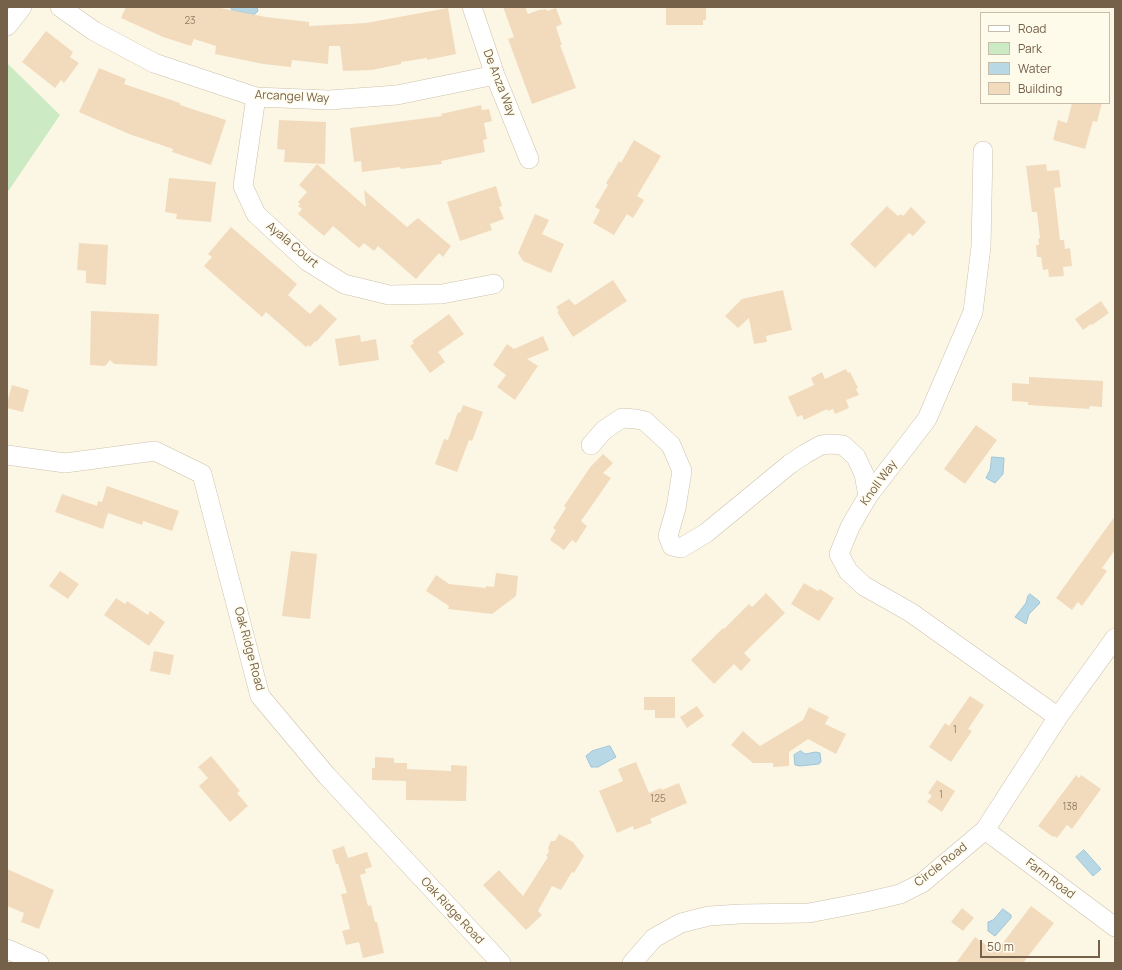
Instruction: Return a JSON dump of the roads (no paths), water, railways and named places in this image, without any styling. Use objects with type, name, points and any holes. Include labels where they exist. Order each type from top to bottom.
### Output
[{"type":"street","points":[[7,26],[22,7]]},
{"type":"street","name":"Arcangel Way","points":[[60,7],[94,31],[154,63],[256,97],[330,100],[397,95],[495,75]]},
{"type":"street","name":"De Anza Way","points":[[472,7],[495,75],[528,159]]},
{"type":"street","name":"Ayala Court","points":[[256,97],[243,186],[256,214],[307,261],[344,284],[389,295],[442,294],[494,284]]},
{"type":"street","name":"Knoll Way","points":[[983,151],[981,247],[972,312],[928,419],[868,496],[850,527],[839,554],[848,571],[864,586],[910,612],[1058,717]]},
{"type":"street","points":[[591,445],[604,430],[622,418],[645,421],[670,445],[682,471],[676,508],[668,536],[672,546],[681,548],[706,533],[790,464],[821,445],[843,445],[856,456],[864,474],[868,496]]},
{"type":"street","name":"Oak Ridge Road","points":[[7,455],[65,463],[155,452],[202,474],[260,696],[327,776],[501,963]]},
{"type":"street","name":"Circle Road","points":[[632,963],[654,938],[681,923],[709,916],[809,913],[900,894],[922,884],[985,830],[1058,717],[1115,638]]},
{"type":"street","name":"Farm Road","points":[[985,830],[1115,927]]},
{"type":"street","points":[[7,949],[39,963]]},
{"type":"water","points":[[231,7],[257,7],[258,11],[252,15],[234,11]]},
{"type":"water","points":[[992,457],[1004,458],[1003,474],[995,483],[986,478],[990,470]]},
{"type":"water","points":[[1030,594],[1040,603],[1029,614],[1026,624],[1015,617],[1026,603]]},
{"type":"water","points":[[610,746],[616,757],[598,767],[591,767],[586,756],[592,751]]},
{"type":"water","points":[[801,751],[805,754],[816,752],[820,753],[821,762],[819,764],[800,766],[795,765],[794,755]]},
{"type":"water","points":[[1084,850],[1101,869],[1093,876],[1076,857]]},
{"type":"water","points":[[1003,909],[1011,915],[1011,918],[995,936],[988,931],[988,922],[993,920]]}]
